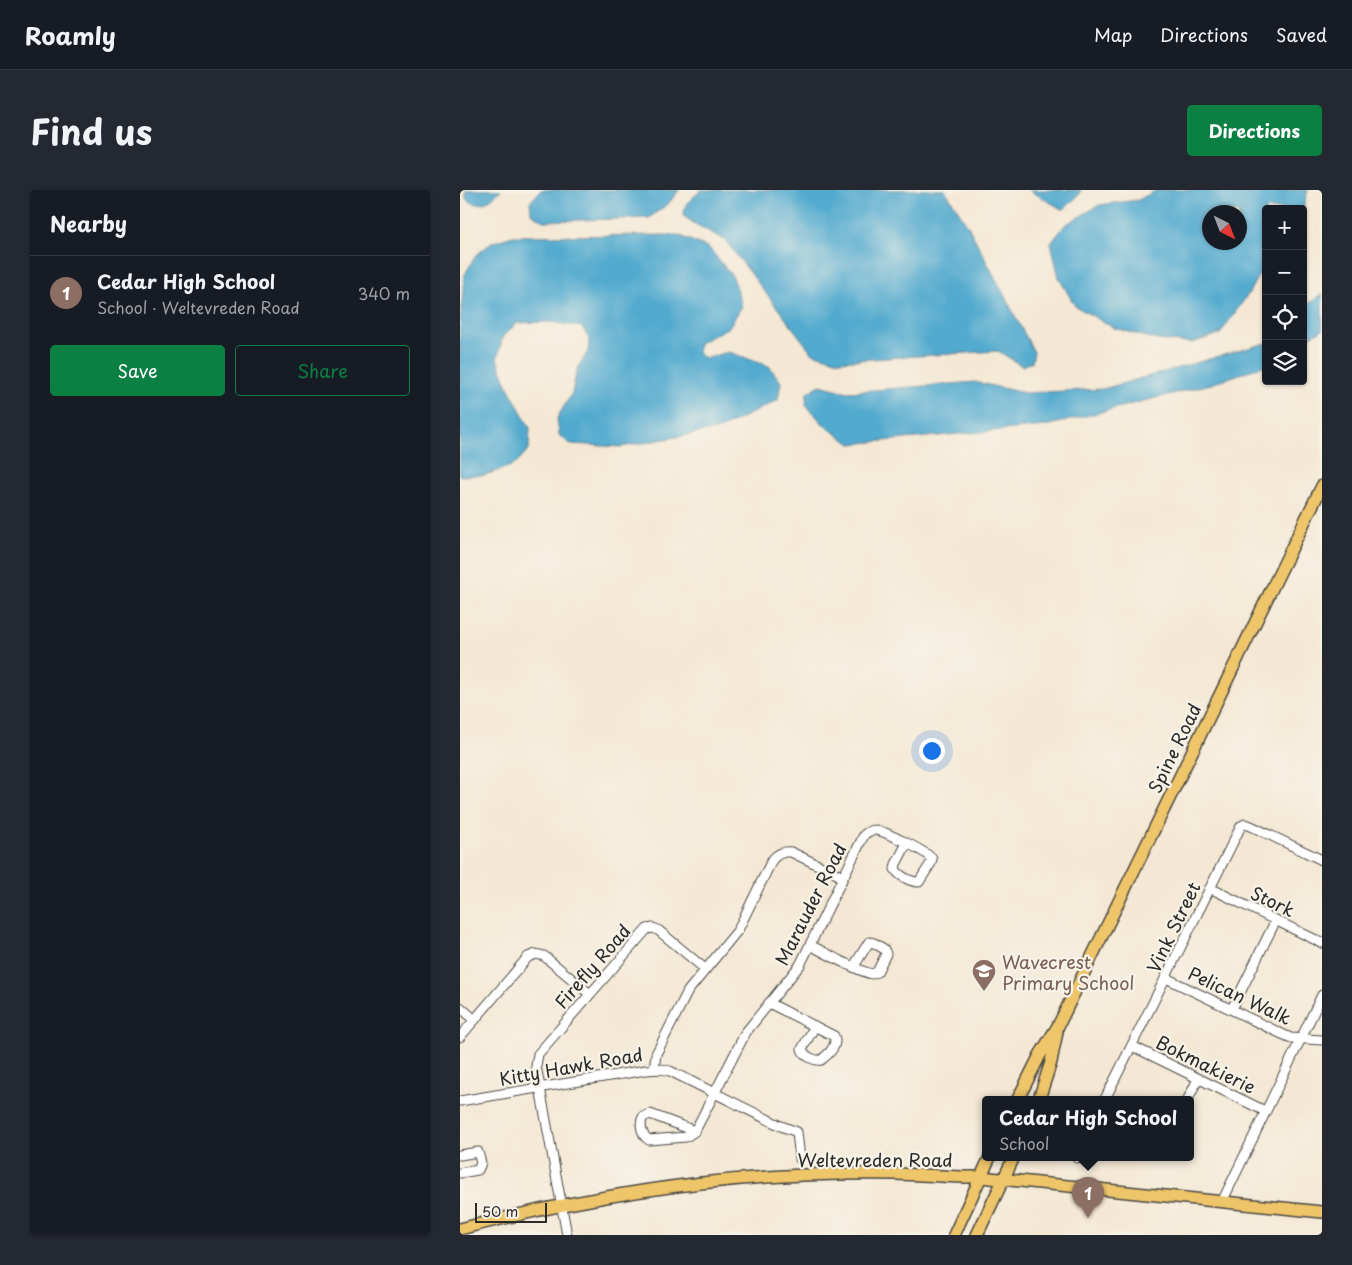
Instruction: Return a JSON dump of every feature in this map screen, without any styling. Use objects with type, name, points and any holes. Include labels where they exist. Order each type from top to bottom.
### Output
[{"type":"main road","name":"Spine Road","points":[[1020,1096],[1040,1055],[1058,1026],[1322,486]]},
{"type":"main road","name":"Spine Road","points":[[1040,1096],[1051,1062],[1058,1026]]},
{"type":"main road","points":[[954,1235],[988,1161]]},
{"type":"main road","points":[[977,1235],[1012,1161]]},
{"type":"main road","name":"Weltevreden Road","points":[[460,1228],[562,1205],[660,1188],[756,1178],[893,1174],[954,1178],[981,1177],[1322,1212]]},
{"type":"street","name":"Vink Street","points":[[1107,1096],[1239,828],[1244,824],[1251,826],[1322,860]]},
{"type":"street","name":"Marauder Road","points":[[695,1131],[716,1094],[746,1032],[796,971],[863,838],[870,830],[878,830],[907,843]]},
{"type":"street","points":[[907,843],[928,854],[932,859],[931,864],[919,882],[914,882],[898,874],[895,869],[907,843]]},
{"type":"street","points":[[654,1069],[656,1054],[684,998],[705,969],[738,930],[772,860],[778,855],[791,852],[843,877]]},
{"type":"street","name":"Stork","points":[[1210,888],[1322,943]]},
{"type":"street","points":[[1232,1010],[1276,920]]},
{"type":"street","name":"Firefly Road","points":[[567,1235],[536,1066],[538,1054],[643,933],[650,928],[656,928],[705,969]]},
{"type":"street","points":[[810,945],[854,966]]},
{"type":"street","points":[[460,1037],[528,957],[533,954],[544,956],[590,994]]},
{"type":"street","name":"Pelican Walk","points":[[1166,978],[1287,1036],[1322,1040]]},
{"type":"street","points":[[1222,1202],[1322,995]]},
{"type":"street","points":[[769,1003],[815,1026]]},
{"type":"street","points":[[460,1007],[475,1020]]},
{"type":"street","name":"Bokmakierie","points":[[1132,1046],[1265,1111]]},
{"type":"street","name":"Kitty Hawk Road","points":[[460,1102],[654,1069],[670,1071],[796,1132],[800,1159]]},
{"type":"street","points":[[1189,1096],[1198,1078]]},
{"type":"street","points":[[650,1114],[695,1131],[686,1137],[649,1140],[644,1135],[642,1119],[650,1114]]},
{"type":"street","points":[[460,1155],[478,1152],[481,1163],[478,1170],[460,1173]]},
{"type":"water","points":[[466,190],[501,190],[489,201],[476,204],[466,199]]},
{"type":"water","points":[[541,190],[679,190],[669,203],[649,218],[543,221],[531,213],[530,202]]},
{"type":"water","points":[[701,190],[945,190],[968,226],[1034,352],[1032,362],[1022,366],[998,351],[839,361],[812,353],[725,240],[683,216],[686,204]]},
{"type":"water","points":[[1029,190],[1081,190],[1080,194],[1063,210]]},
{"type":"water","points":[[1157,190],[1308,190],[1304,205],[1262,205],[1262,269],[1249,293],[1220,334],[1192,343],[1158,340],[1114,328],[1075,306],[1059,278],[1051,243],[1065,225],[1099,205],[1138,200]]},
{"type":"water","points":[[678,235],[709,248],[733,277],[742,306],[729,327],[699,343],[698,353],[705,358],[729,352],[769,366],[781,382],[778,400],[720,429],[621,447],[570,444],[559,435],[557,418],[572,393],[577,369],[588,351],[589,339],[582,327],[551,322],[517,323],[503,336],[497,359],[509,389],[530,428],[529,449],[514,465],[485,475],[460,476],[460,328],[464,276],[476,255],[493,242],[513,236]]},
{"type":"water","points":[[1322,294],[1322,330],[1307,338],[1307,305]]},
{"type":"water","points":[[1262,344],[1262,366],[1211,384],[1046,426],[851,444],[825,426],[806,405],[807,393],[820,385],[848,392],[975,382],[1025,393],[1103,389]]},
{"type":"place","name":"Wavecrest Primary School","points":[[984,992]]},
{"type":"place","name":"Cedar High School","points":[[1088,1218]]}]
